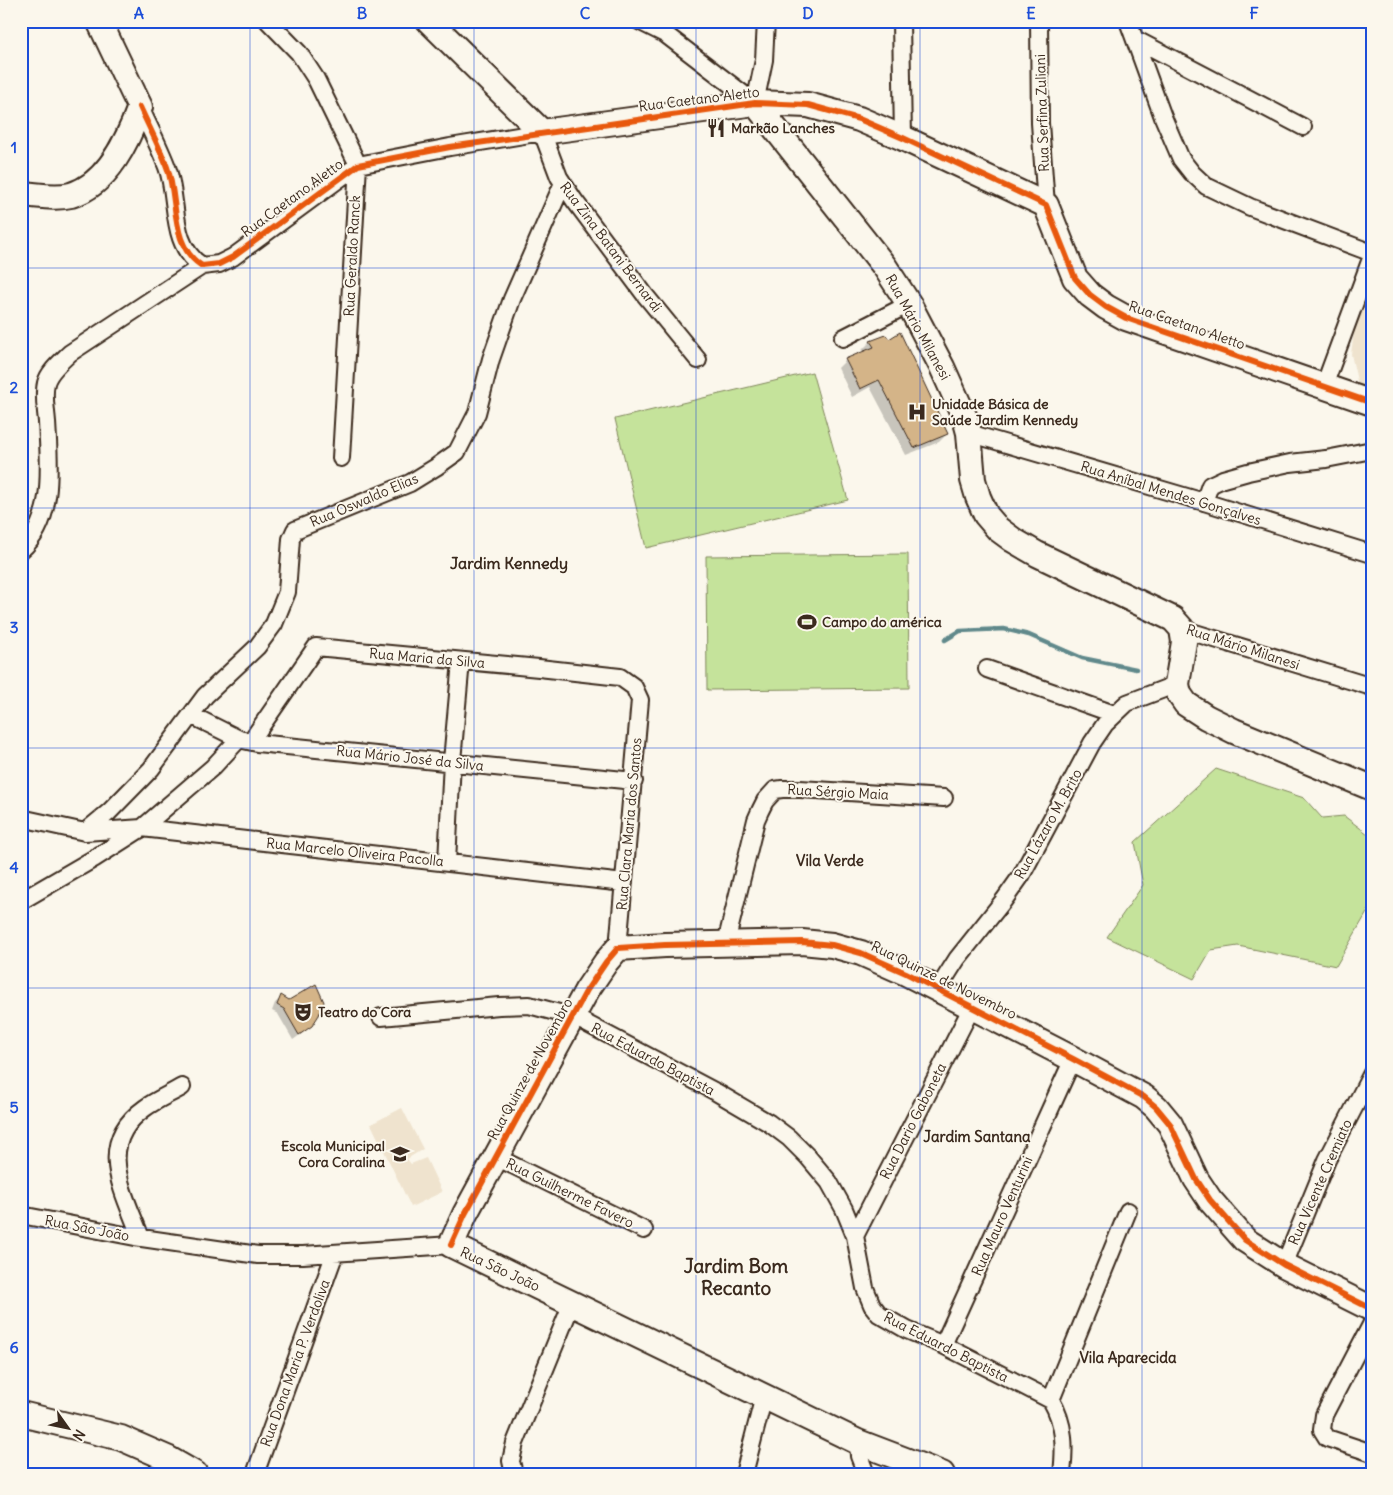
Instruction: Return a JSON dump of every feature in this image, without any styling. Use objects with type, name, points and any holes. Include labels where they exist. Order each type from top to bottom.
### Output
[{"type":"street","points":[[21,550],[31,540],[37,528],[47,497],[50,470],[45,395],[46,381],[58,364],[70,353],[202,266],[193,260],[180,237],[168,168],[99,21]]},
{"type":"street","name":"Rua Geraldo Ranck","points":[[268,21],[299,53],[316,79],[358,165],[341,458]]},
{"type":"street","name":"Rua Zina Batani Bernardi","points":[[429,21],[542,132],[562,183],[646,295],[698,360]]},
{"type":"street","name":"Rua Mário Milanesi","points":[[639,21],[662,27],[755,103],[885,267],[909,304],[959,402],[969,433],[973,480],[978,498],[986,515],[998,529],[1037,554],[1174,619],[1182,629],[1372,687]]},
{"type":"street","points":[[755,103],[764,60],[766,21]]},
{"type":"street","points":[[901,21],[903,138]]},
{"type":"street","name":"Rua Serfina Zuliani","points":[[1039,21],[1040,123],[1046,205]]},
{"type":"street","points":[[1128,21],[1163,117],[1181,159],[1192,173],[1206,186],[1250,207],[1372,254],[1332,390]]},
{"type":"street","points":[[1135,39],[1304,127]]},
{"type":"street","name":"Rua Caetano Aletto","points":[[202,266],[219,264],[233,257],[358,165],[542,132],[755,103],[808,106],[859,119],[1046,205],[1075,278],[1090,295],[1106,308],[1126,318],[1372,403]]},
{"type":"street","points":[[21,194],[53,197],[70,195],[86,188],[104,173],[120,150],[132,130],[140,107]]},
{"type":"street","name":"Rua Oswaldo Elias","points":[[85,832],[109,812],[151,769],[205,696],[257,647],[274,624],[287,592],[291,539],[295,530],[410,483],[436,468],[457,452],[477,413],[491,359],[512,299],[562,183]]},
{"type":"street","points":[[843,338],[909,304]]},
{"type":"street","name":"Rua Caetano Aletto","points":[[1332,390],[1362,414],[1372,419]]},
{"type":"street","name":"Rua Aníbal Mendes Gonçalves","points":[[969,433],[1372,554]]},
{"type":"street","points":[[1204,502],[1210,485],[1223,479],[1290,463],[1364,452],[1372,437]]},
{"type":"street","points":[[1182,629],[1184,642],[1177,684],[1179,694],[1186,704],[1206,717],[1234,731],[1372,788]]},
{"type":"street","name":"Rua Maria da Silva","points":[[21,901],[142,828],[245,740],[316,648],[620,678],[634,687],[640,700]]},
{"type":"street","points":[[447,862],[452,761],[461,661]]},
{"type":"street","points":[[987,668],[1114,714]]},
{"type":"street","name":"Rua Lázaro M. Brito","points":[[938,989],[957,959],[1021,876],[1092,743],[1114,714],[1127,703],[1177,684]]},
{"type":"street","name":"Rua Clara Maria dos Santos","points":[[618,948],[640,700]]},
{"type":"street","name":"Rua Mário José da Silva","points":[[191,715],[245,740],[634,781]]},
{"type":"street","name":"Rua Sérgio Maia","points":[[726,943],[756,820],[764,801],[775,790],[800,789],[944,798]]},
{"type":"street","name":"Rua Marcelo Oliveira Pacolla","points":[[21,818],[85,832],[142,828],[624,883]]},
{"type":"street","name":"Rua Quinze de Novembro","points":[[451,1245],[465,1214],[596,975],[618,948],[802,942],[832,945],[861,953],[906,973],[1073,1058],[1131,1090],[1156,1107],[1170,1124],[1188,1164],[1210,1200],[1245,1240],[1284,1265],[1367,1301]]},
{"type":"street","name":"Rua Eduardo Baptista","points":[[381,1017],[498,1006],[529,1006],[574,1017],[724,1096],[769,1123],[789,1138],[829,1182],[844,1209],[855,1236],[863,1280],[872,1305],[879,1314],[907,1330],[943,1345],[1051,1400]]},
{"type":"street","name":"Rua Dario Gaboneta","points":[[855,1236],[972,1007]]},
{"type":"street","name":"Rua Mauro Venturini","points":[[943,1345],[1073,1058]]},
{"type":"street","name":"Rua Vicente Cremiato","points":[[1284,1265],[1327,1160],[1372,1073]]},
{"type":"street","points":[[141,1238],[116,1170],[116,1152],[123,1130],[144,1109],[182,1087]]},
{"type":"street","name":"Rua Guilherme Favero","points":[[496,1157],[644,1230]]},
{"type":"street","points":[[1062,1474],[1064,1436],[1059,1413],[1051,1400],[1128,1211]]},
{"type":"street","name":"Rua São João","points":[[21,1216],[141,1238],[258,1255],[303,1255],[451,1245],[858,1442],[942,1474]]},
{"type":"street","name":"Rua Dona Maria P. Verdoliva","points":[[255,1474],[336,1253]]},
{"type":"street","points":[[514,1474],[511,1461],[515,1443],[572,1303]]},
{"type":"street","points":[[1372,1323],[1329,1404],[1322,1424],[1327,1438],[1372,1453]]},
{"type":"street","points":[[744,1474],[764,1396]]},
{"type":"street","points":[[21,1414],[121,1438],[167,1458],[195,1474]]},
{"type":"street","points":[[858,1442],[859,1456],[866,1474]]},
{"type":"shaded area","points":[[1372,291],[1372,388],[1358,385],[1351,354],[1355,324]]},
{"type":"shaded area","name":"Escola Municipal Cora Coralina","points":[[402,1108],[423,1149],[407,1159],[411,1164],[426,1158],[442,1192],[411,1207],[371,1124]]},
{"type":"green space","points":[[812,372],[848,500],[646,548],[615,419]]},
{"type":"green space","name":"Campo do américa","points":[[908,554],[909,688],[707,690],[706,556]]},
{"type":"green space","points":[[1216,769],[1304,798],[1322,818],[1344,816],[1372,837],[1372,904],[1336,966],[1238,946],[1211,950],[1194,979],[1107,937],[1143,885],[1135,842]]},
{"type":"building","name":"Unidade Básica de Saúde Jardim Kennedy","points":[[900,332],[948,434],[914,448],[879,380],[860,389],[845,359],[874,347],[870,341],[886,335],[889,339]]},
{"type":"building","name":"Teatro do Cora","points":[[316,984],[324,1002],[312,1026],[299,1035],[284,1009],[277,1005],[281,995],[289,1000]]},
{"type":"waterway","points":[[945,640],[960,631],[1004,629],[1029,635],[1082,658],[1136,669]]},
{"type":"cycle path","points":[[140,107],[167,167],[171,180],[177,221],[184,246],[202,266],[219,264],[233,257],[358,165],[450,147],[755,103],[808,105],[859,119],[1046,205],[1075,278],[1090,295],[1126,318],[1372,403]]},
{"type":"cycle path","points":[[451,1245],[465,1214],[587,990],[618,948],[802,942],[832,945],[861,953],[906,973],[1144,1097],[1156,1107],[1170,1124],[1196,1179],[1210,1200],[1245,1240],[1284,1265],[1372,1309]]},
{"type":"place","name":"Markão Lanches","points":[[716,128]]},
{"type":"place","name":"Unidade Básica de Saúde Jardim Kennedy","points":[[917,412]]},
{"type":"place","name":"Campo do américa","points":[[807,622]]},
{"type":"place","name":"Teatro do Cora","points":[[303,1012]]},
{"type":"place","name":"Escola Municipal Cora Coralina","points":[[400,1154]]},
{"type":"district","name":"Jardim Kennedy","points":[[509,563]]},
{"type":"district","name":"Vila Verde","points":[[830,860]]},
{"type":"district","name":"Jardim Santana","points":[[977,1136]]},
{"type":"district","name":"Jardim Bom Recanto","points":[[736,1277]]},
{"type":"district","name":"Vila Aparecida","points":[[1128,1357]]}]
